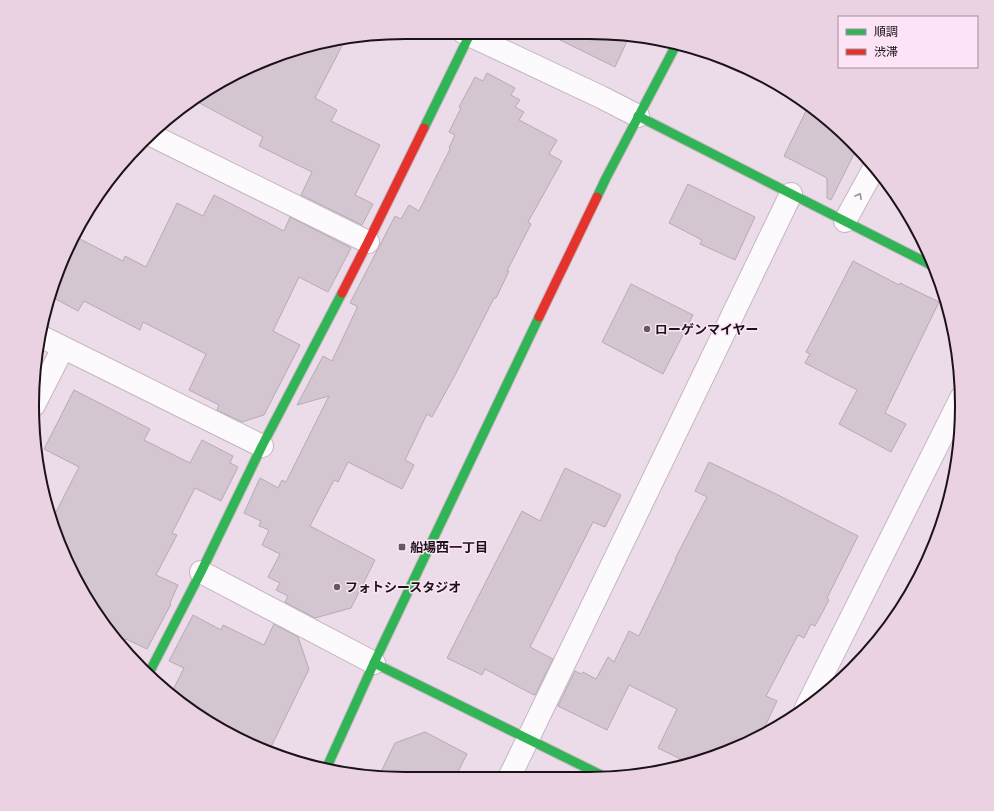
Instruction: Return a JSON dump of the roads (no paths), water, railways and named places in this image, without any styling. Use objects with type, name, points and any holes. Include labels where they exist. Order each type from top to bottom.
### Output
[{"type":"street","points":[[151,669],[201,572],[262,446],[368,242],[465,39]]},
{"type":"street","points":[[480,39],[601,97],[926,262]]},
{"type":"street","points":[[328,764],[374,663],[606,178],[674,49]]},
{"type":"street","points":[[156,137],[368,242]]},
{"type":"street","points":[[845,221],[871,173]]},
{"type":"street","points":[[512,772],[791,194]]},
{"type":"street","points":[[45,339],[262,446]]},
{"type":"street","points":[[39,394],[63,348]]},
{"type":"street","points":[[812,696],[955,410]]},
{"type":"street","points":[[201,572],[374,663],[594,772]]},
{"type":"place","name":"ローゲンマイヤー","points":[[647,329]]},
{"type":"place","name":"船場西一丁目","points":[[402,547]]},
{"type":"place","name":"フォトシースタジオ","points":[[337,587]]}]
